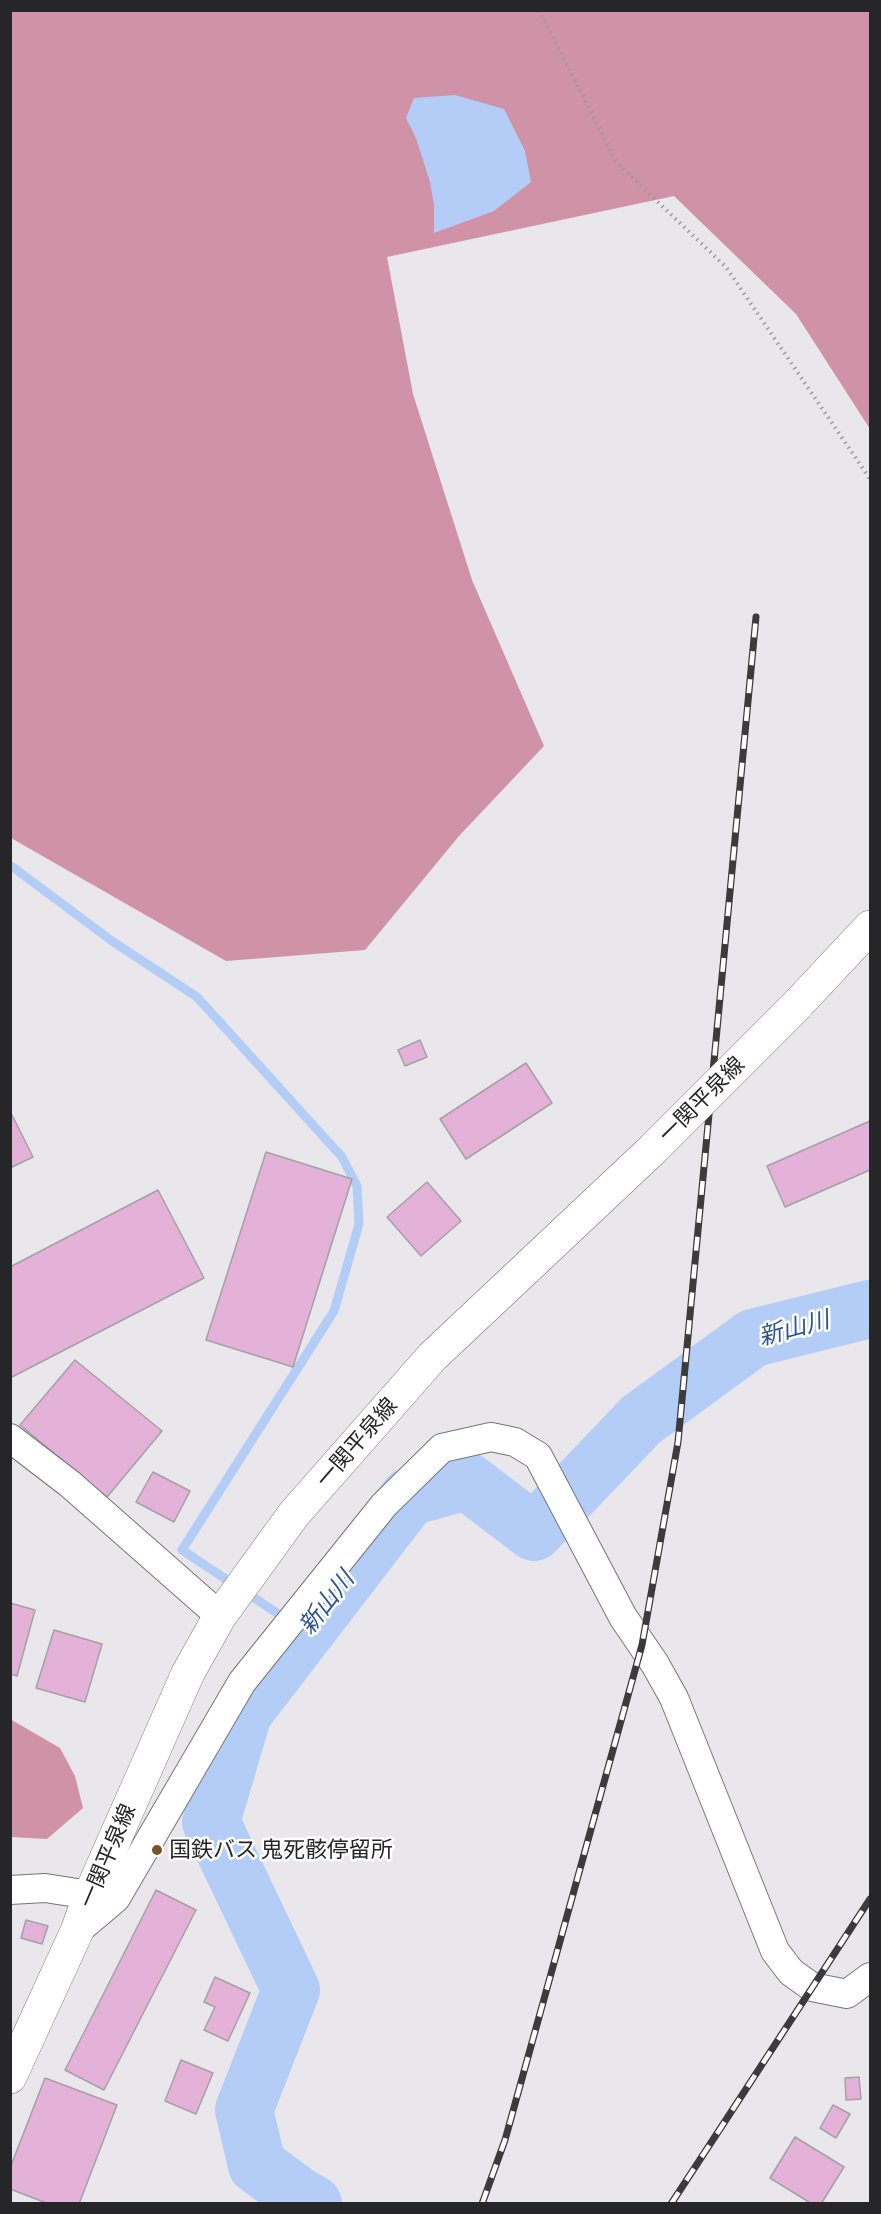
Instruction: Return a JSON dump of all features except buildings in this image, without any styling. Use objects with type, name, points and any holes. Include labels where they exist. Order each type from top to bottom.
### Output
[{"type":"main road","name":"一関平泉線","points":[[10,2077],[77,1931],[90,1895],[188,1672],[220,1616],[294,1514],[432,1357],[651,1151],[797,1005],[870,927]]},
{"type":"street","points":[[77,1931],[116,1898],[242,1682],[384,1505],[442,1448],[491,1437],[515,1442],[538,1456],[623,1617],[655,1664],[674,1698],[775,1951],[791,1972],[812,1987],[847,1994],[870,1977]]},
{"type":"street","points":[[10,1438],[70,1484],[220,1616]]},
{"type":"street","points":[[10,1890],[45,1888],[90,1895]]},
{"type":"path","points":[[539,10],[617,163],[726,267],[870,479]]},
{"type":"shaded area","points":[[11,11],[870,11],[870,429],[796,314],[674,196],[387,257],[413,394],[472,580],[544,746],[459,836],[365,950],[226,961],[11,838]]},
{"type":"shaded area","points":[[10,1719],[60,1748],[75,1776],[83,1808],[47,1839],[11,1837]]},
{"type":"water","points":[[455,95],[504,109],[525,151],[531,182],[494,211],[434,233],[434,205],[430,182],[416,138],[406,118],[414,98]]},
{"type":"waterway","points":[[10,865],[112,941],[197,997],[342,1157],[357,1186],[359,1224],[334,1311],[182,1550],[304,1631]]},
{"type":"waterway","name":"新山川","points":[[313,2204],[257,2165],[244,2110],[291,1990],[211,1822],[243,1713],[409,1497],[467,1481],[534,1532],[641,1420],[753,1338],[870,1309]]},
{"type":"railway","points":[[482,2204],[505,2140],[642,1645],[678,1442],[756,617]]},
{"type":"railway","points":[[671,2204],[870,1899]]},
{"type":"place","name":"国鉄バス 鬼死骸停留所","points":[[157,1850]]}]
